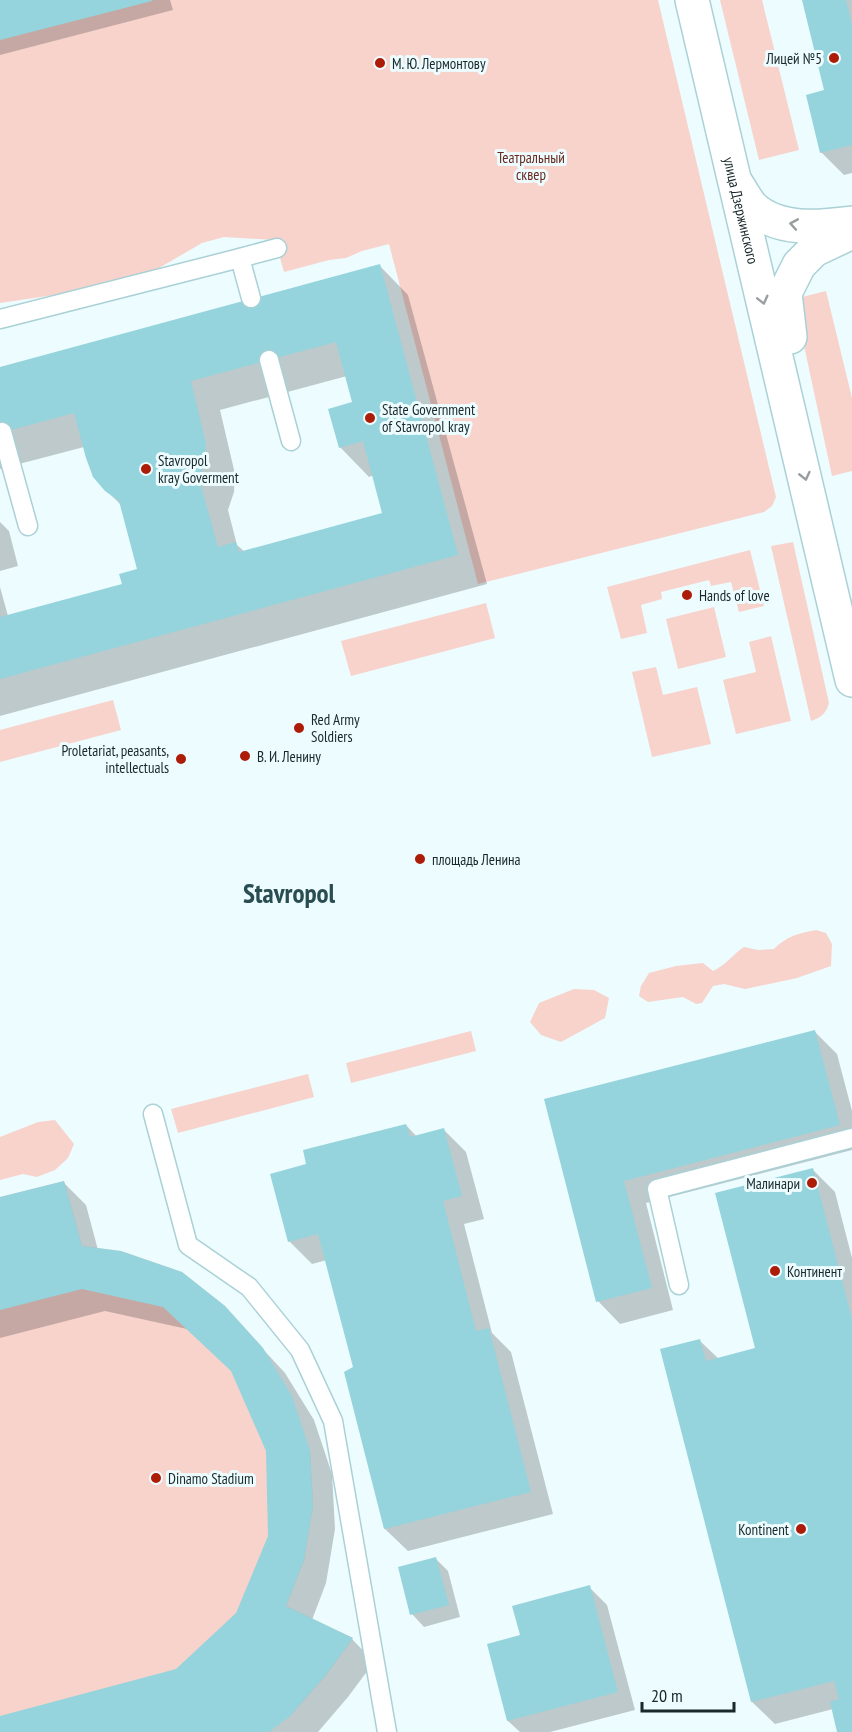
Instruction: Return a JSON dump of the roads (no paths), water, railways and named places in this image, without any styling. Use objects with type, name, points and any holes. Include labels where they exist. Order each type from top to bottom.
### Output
[{"type":"main road","name":"улица Дзержинского","points":[[692,0],[852,680]]},
{"type":"main road","points":[[735,182],[752,207],[772,219],[797,226],[852,223]]},
{"type":"main road","name":"улица Дзержинского","points":[[792,419],[791,350],[785,293],[799,266],[814,250],[852,232]]},
{"type":"lane","points":[[1,314],[277,248]]},
{"type":"lane","points":[[240,258],[251,298]]},
{"type":"lane","points":[[269,360],[291,441]]},
{"type":"lane","points":[[2,432],[28,526]]},
{"type":"lane","points":[[153,1113],[188,1245],[249,1287],[300,1350],[333,1421],[387,1732]]},
{"type":"lane","points":[[679,1285],[657,1189],[852,1138]]},
{"type":"place","name":"Лицей №5","points":[[834,58]]},
{"type":"place","name":"М. Ю. Лермонтову","points":[[380,63]]},
{"type":"place","name":"State Government of Stavropol kray","points":[[370,418]]},
{"type":"place","name":"Stavropol kray Goverment","points":[[146,469]]},
{"type":"place","name":"Hands of love","points":[[687,595]]},
{"type":"place","name":"Red Army Soldiers","points":[[299,728]]},
{"type":"place","name":"В. И. Ленину","points":[[245,756]]},
{"type":"place","name":"Proletariat, peasants, intellectuals","points":[[181,759]]},
{"type":"place","name":"площадь Ленина","points":[[420,859]]},
{"type":"place","name":"Малинари","points":[[812,1183]]},
{"type":"place","name":"Континент","points":[[775,1271]]},
{"type":"place","name":"Dinamo Stadium","points":[[156,1478]]},
{"type":"place","name":"Kontinent","points":[[801,1529]]},
{"type":"district","name":"Stavropol","points":[[289,893]]},
{"type":"park label","name":"Театральный сквер","points":[[531,166]]}]
